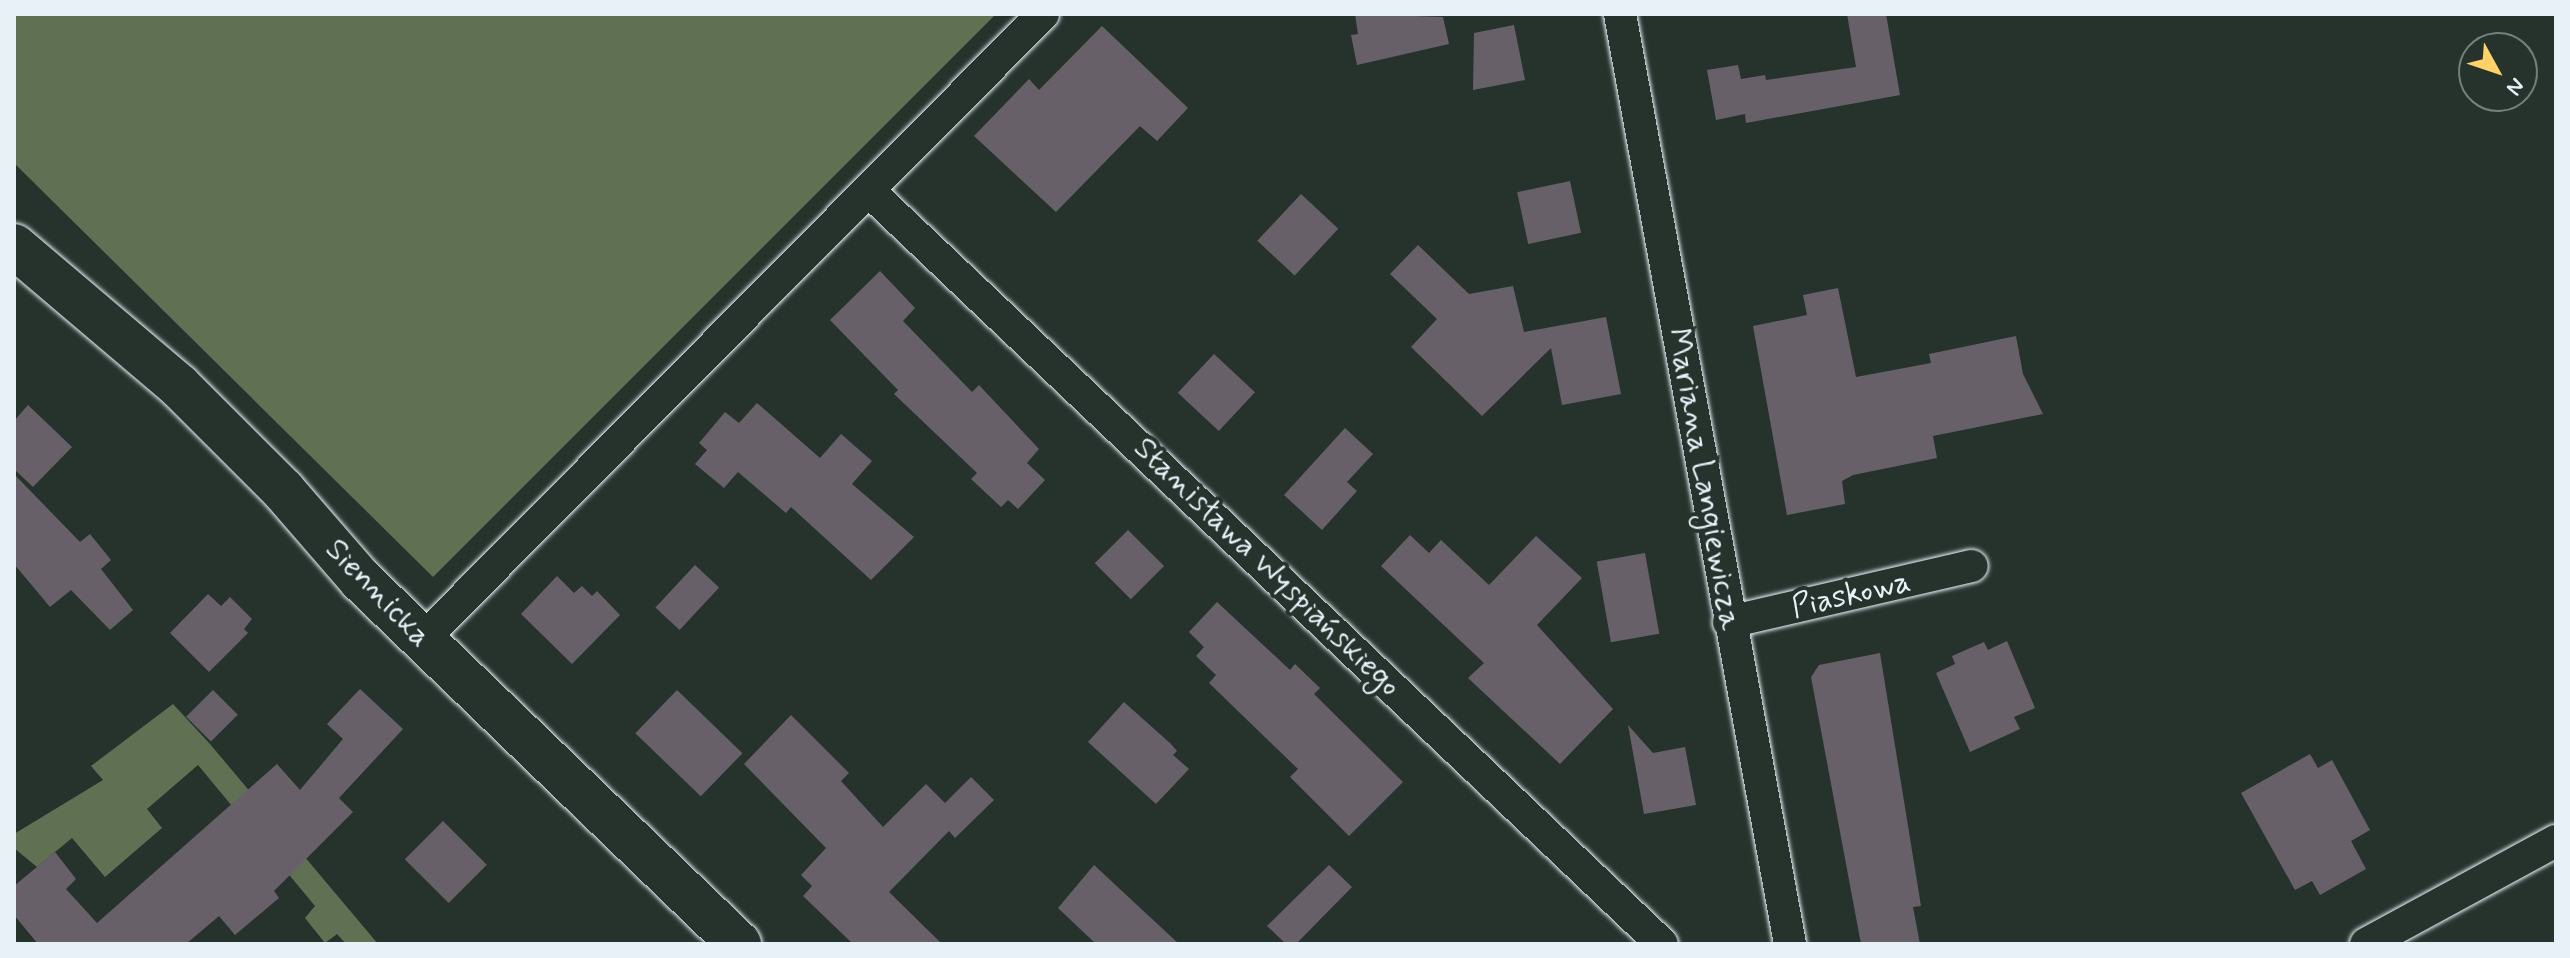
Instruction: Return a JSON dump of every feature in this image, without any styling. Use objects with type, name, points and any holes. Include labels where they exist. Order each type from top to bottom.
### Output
[{"type":"main road","name":"Siennicka","points":[[14,246],[179,386],[422,640],[739,944]]},
{"type":"street","points":[[422,640],[870,192],[1043,14]]},
{"type":"street","name":"Mariana Langiewicza","points":[[1620,14],[1790,944]]},
{"type":"street","name":"Stanisława Wyspiańskiego","points":[[870,192],[1662,944]]},
{"type":"street","name":"Piaskowa","points":[[1729,622],[1972,566]]},
{"type":"street","points":[[2366,944],[2556,841]]},
{"type":"green space","points":[[14,14],[996,14],[433,577],[14,163]]},
{"type":"green space","points":[[173,704],[378,944],[346,944],[337,934],[325,943],[305,918],[315,906],[198,765],[147,809],[162,828],[105,877],[72,838],[37,867],[14,848],[14,834],[103,780],[91,766]]},
{"type":"building","points":[[1355,14],[1443,17],[1449,44],[1357,65],[1351,35],[1358,34]]},
{"type":"building","points":[[1847,14],[1886,14],[1900,95],[1746,123],[1745,114],[1716,120],[1707,70],[1738,65],[1741,79],[1765,75],[1766,80],[1856,67]]},
{"type":"building","points":[[1514,25],[1525,80],[1473,90],[1474,33]]},
{"type":"building","points":[[1102,26],[1188,108],[1157,141],[1140,126],[1056,212],[974,136],[1029,79],[1039,90]]},
{"type":"building","points":[[1570,181],[1581,233],[1528,244],[1517,192]]},
{"type":"building","points":[[1301,194],[1338,229],[1295,276],[1257,241]]},
{"type":"building","points":[[1418,245],[1469,294],[1513,286],[1524,332],[1606,317],[1621,394],[1562,405],[1551,348],[1482,416],[1411,347],[1437,319],[1390,274]]},
{"type":"building","points":[[880,271],[915,308],[903,321],[972,392],[979,385],[1039,449],[1027,463],[1045,480],[1018,509],[1008,500],[1001,507],[971,479],[977,473],[894,394],[898,390],[830,320]]},
{"type":"building","points":[[1838,288],[1856,377],[1931,363],[1929,354],[2016,336],[2023,374],[2043,414],[1933,436],[1937,458],[1853,475],[1842,481],[1845,504],[1787,515],[1753,326],[1807,315],[1803,295]]},
{"type":"building","points":[[1214,354],[1255,392],[1219,431],[1178,393]]},
{"type":"building","points":[[757,403],[820,458],[841,434],[872,461],[852,484],[914,537],[871,580],[791,507],[786,513],[738,472],[724,488],[695,464],[707,450],[699,443],[725,412],[739,423]]},
{"type":"building","points":[[28,405],[72,447],[33,487],[14,469],[14,421]]},
{"type":"building","points":[[1345,428],[1373,454],[1347,482],[1357,491],[1322,530],[1284,495]]},
{"type":"building","points":[[14,474],[80,542],[90,534],[111,560],[101,569],[133,610],[110,630],[71,590],[50,607],[14,564]]},
{"type":"building","points":[[1128,530],[1164,566],[1131,599],[1095,563]]},
{"type":"building","points":[[1410,535],[1429,553],[1441,540],[1489,585],[1536,536],[1582,578],[1537,625],[1613,709],[1560,764],[1468,678],[1484,663],[1381,566]]},
{"type":"building","points":[[1645,553],[1659,634],[1611,642],[1597,562]]},
{"type":"building","points":[[695,565],[719,588],[680,630],[655,607]]},
{"type":"building","points":[[557,576],[574,593],[582,586],[592,596],[597,591],[620,615],[572,664],[521,614]]},
{"type":"building","points":[[208,594],[221,606],[230,597],[252,619],[244,629],[248,633],[209,672],[170,633]]},
{"type":"building","points":[[1217,602],[1290,670],[1295,664],[1320,688],[1314,694],[1403,782],[1349,836],[1290,777],[1298,769],[1209,683],[1216,675],[1196,656],[1204,647],[1189,632]]},
{"type":"building","points":[[2007,641],[2035,708],[2014,717],[2020,729],[1970,752],[1936,673],[1955,664],[1952,656],[1984,642],[1988,650]]},
{"type":"building","points":[[1880,653],[1921,906],[1913,907],[1920,944],[1861,944],[1811,677],[1819,665]]},
{"type":"building","points":[[360,689],[403,729],[339,798],[353,812],[274,891],[279,898],[235,935],[219,916],[186,944],[38,944],[14,915],[14,886],[55,852],[76,879],[66,889],[97,923],[277,764],[300,790],[343,739],[327,724]]},
{"type":"building","points":[[213,690],[238,715],[211,742],[186,717]]},
{"type":"building","points":[[677,690],[742,753],[701,796],[635,733]]},
{"type":"building","points":[[1124,702],[1171,744],[1177,751],[1173,755],[1189,769],[1156,804],[1088,742]]},
{"type":"building","points":[[791,715],[849,773],[841,781],[883,827],[926,784],[945,803],[971,777],[994,800],[955,838],[949,831],[889,892],[942,944],[853,944],[803,896],[812,886],[801,875],[826,848],[744,764]]},
{"type":"building","points":[[1628,725],[1653,753],[1685,747],[1696,805],[1644,814]]},
{"type":"building","points":[[2310,754],[2318,768],[2332,760],[2370,830],[2351,841],[2366,869],[2320,895],[2312,881],[2295,890],[2241,793]]},
{"type":"building","points":[[443,821],[487,865],[449,903],[405,859]]},
{"type":"building","points":[[1094,865],[1179,944],[1096,944],[1058,908]]},
{"type":"building","points":[[1329,865],[1352,887],[1296,944],[1286,944],[1267,926]]}]
